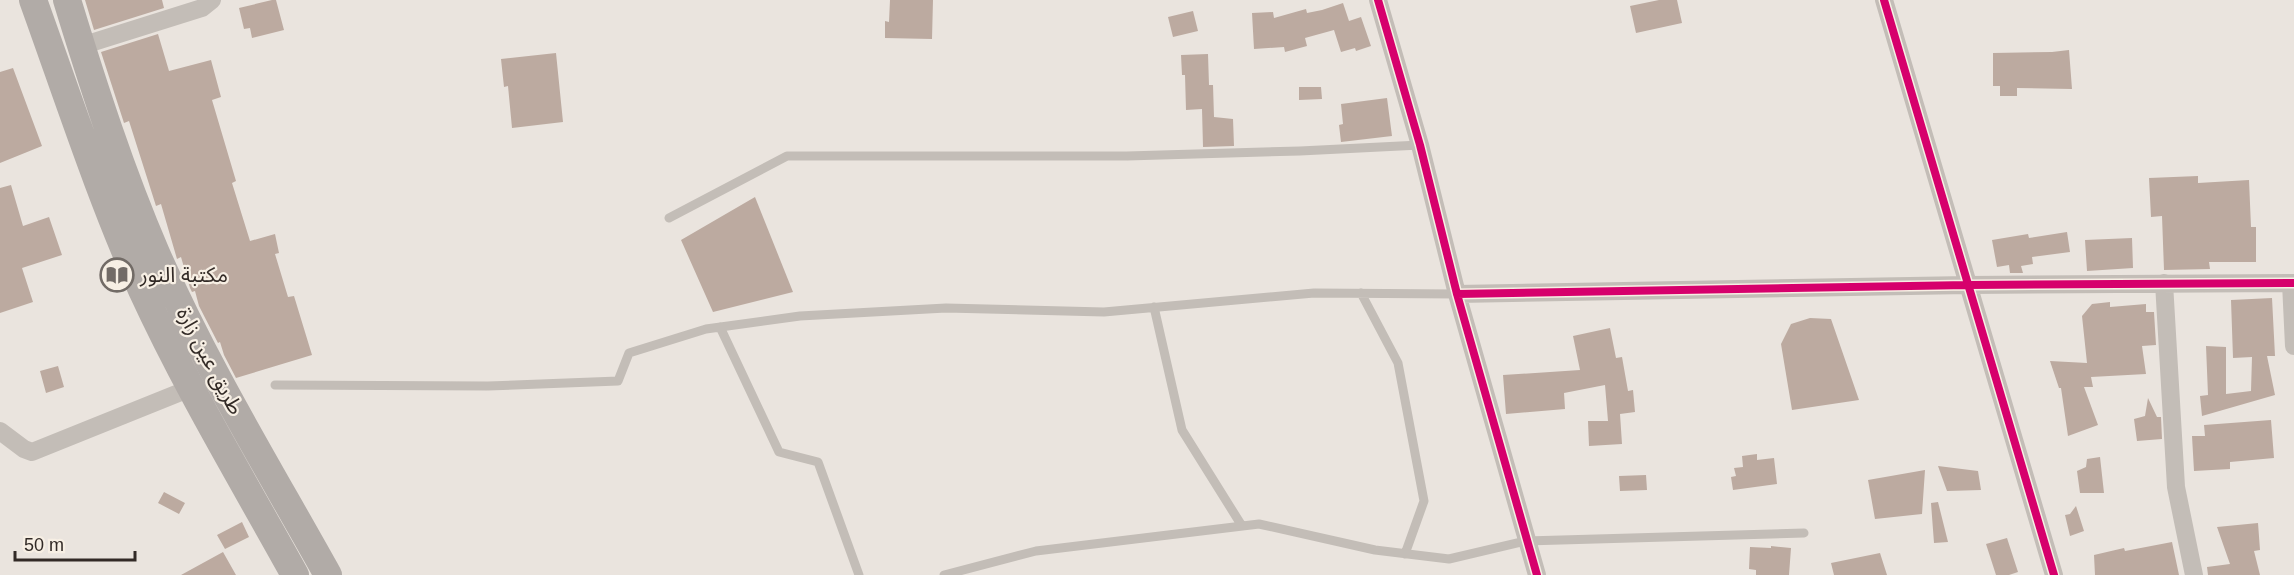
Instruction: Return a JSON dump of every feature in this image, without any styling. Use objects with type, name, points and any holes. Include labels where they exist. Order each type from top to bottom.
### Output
[{"type":"main road","name":"طريق عين زارة","points":[[33,0],[113,222],[151,308],[192,388],[296,575]]},
{"type":"main road","name":"طريق عين زارة","points":[[67,0],[140,215],[174,293],[213,369],[328,575]]},
{"type":"street","points":[[81,46],[202,8],[212,0]]},
{"type":"street","points":[[1378,0],[1420,145],[1457,294],[1537,575]]},
{"type":"street","points":[[1884,0],[2054,575]]},
{"type":"street","points":[[1457,294],[1968,285],[2292,283],[2294,346]]},
{"type":"street","points":[[2164,284],[2176,487],[2193,575]]},
{"type":"street","points":[[0,431],[24,449],[32,452],[192,388]]},
{"type":"lane","points":[[669,218],[787,156],[1127,156],[1420,145]]},
{"type":"lane","points":[[275,386],[488,386],[618,381],[629,353],[706,330],[800,316],[946,308],[1104,312],[1314,293],[1457,294]]},
{"type":"lane","points":[[1361,294],[1398,363],[1424,501],[1405,554]]},
{"type":"lane","points":[[1154,307],[1182,430],[1242,526]]},
{"type":"lane","points":[[720,327],[779,452],[818,462],[859,575]]},
{"type":"lane","points":[[944,575],[1036,551],[1259,524],[1375,550],[1449,560],[1526,541],[1804,533]]},
{"type":"building","points":[[85,0],[162,0],[164,8],[94,30]]},
{"type":"building","points":[[276,0],[284,30],[252,38],[250,28],[244,29],[239,8]]},
{"type":"building","points":[[890,0],[933,0],[932,39],[885,38],[885,21],[889,22]]},
{"type":"building","points":[[1659,0],[1677,0],[1682,23],[1636,33],[1630,6]]},
{"type":"building","points":[[1343,3],[1349,21],[1361,17],[1371,46],[1356,51],[1355,48],[1341,52],[1334,30],[1305,38],[1307,46],[1285,52],[1284,47],[1254,49],[1252,13],[1273,12],[1274,18],[1306,9],[1307,13],[1322,10]]},
{"type":"building","points":[[1193,11],[1198,31],[1173,37],[1168,17]]},
{"type":"building","points":[[158,34],[169,71],[211,60],[221,97],[212,100],[236,181],[232,183],[250,241],[275,234],[279,253],[275,254],[288,297],[294,296],[312,355],[236,378],[220,342],[218,343],[199,306],[195,291],[192,292],[190,288],[181,257],[177,259],[161,204],[156,206],[129,121],[124,123],[101,52]]},
{"type":"building","points":[[2069,50],[2072,89],[2017,88],[2017,96],[2000,96],[2000,86],[1993,86],[1993,53]]},
{"type":"building","points":[[556,53],[563,122],[512,128],[508,86],[504,87],[501,59]]},
{"type":"building","points":[[1208,54],[1209,85],[1213,85],[1214,117],[1233,119],[1234,146],[1203,147],[1202,109],[1186,110],[1185,75],[1182,75],[1181,55]]},
{"type":"building","points":[[13,68],[42,146],[0,163],[0,72]]},
{"type":"building","points":[[1299,87],[1321,87],[1322,99],[1299,100]]},
{"type":"building","points":[[1387,98],[1392,136],[1341,142],[1339,125],[1343,124],[1341,104]]},
{"type":"building","points":[[2198,176],[2198,183],[2249,180],[2251,227],[2256,227],[2256,262],[2209,262],[2210,269],[2164,270],[2162,216],[2151,217],[2149,178]]},
{"type":"building","points":[[11,185],[23,226],[49,217],[62,255],[22,268],[33,302],[0,313],[0,188]]},
{"type":"building","points":[[755,197],[793,292],[713,312],[681,240]]},
{"type":"building","points":[[2067,232],[2070,252],[2032,257],[2033,264],[2021,266],[2023,273],[2010,273],[2009,265],[1997,267],[1992,240],[2028,234],[2029,238]]},
{"type":"building","points":[[2132,238],[2133,268],[2087,271],[2085,240]]},
{"type":"building","points":[[2272,298],[2275,356],[2267,356],[2275,395],[2202,416],[2200,396],[2208,395],[2206,346],[2226,347],[2226,394],[2251,391],[2252,357],[2233,358],[2231,300]]},
{"type":"building","points":[[2110,302],[2110,307],[2146,304],[2146,312],[2154,312],[2156,345],[2142,346],[2146,374],[2091,377],[2093,387],[2084,387],[2098,425],[2068,436],[2061,388],[2059,388],[2050,361],[2087,363],[2082,316],[2092,304]]},
{"type":"building","points":[[1810,318],[1831,319],[1859,400],[1792,410],[1781,344],[1791,324]]},
{"type":"building","points":[[1610,328],[1616,358],[1622,357],[1628,391],[1633,390],[1635,412],[1620,414],[1622,444],[1589,446],[1588,421],[1608,421],[1605,385],[1564,393],[1565,409],[1506,414],[1503,375],[1580,370],[1573,336]]},
{"type":"building","points":[[58,366],[64,387],[46,393],[40,371]]},
{"type":"building","points":[[2148,398],[2157,417],[2161,417],[2162,439],[2137,441],[2134,419],[2145,416]]},
{"type":"building","points":[[2271,420],[2274,458],[2230,462],[2230,469],[2194,471],[2192,436],[2205,436],[2204,425]]},
{"type":"building","points":[[1757,454],[1757,460],[1774,458],[1777,484],[1733,490],[1731,477],[1736,476],[1734,468],[1743,467],[1742,456]]},
{"type":"building","points":[[2100,457],[2104,493],[2080,493],[2077,471],[2086,467],[2087,459]]},
{"type":"building","points":[[1938,466],[1978,471],[1981,490],[1947,491]]},
{"type":"building","points":[[1925,470],[1922,514],[1875,519],[1868,480]]},
{"type":"building","points":[[1646,475],[1647,490],[1620,491],[1619,476]]},
{"type":"building","points":[[164,492],[185,503],[179,514],[158,503]]},
{"type":"building","points":[[1938,502],[1948,542],[1934,543],[1931,503]]},
{"type":"building","points":[[2076,506],[2084,531],[2070,536],[2065,515],[2070,514]]},
{"type":"building","points":[[242,522],[249,537],[225,549],[217,535]]},
{"type":"building","points":[[2258,523],[2260,550],[2254,551],[2260,575],[2208,575],[2207,567],[2230,564],[2217,527]]},
{"type":"building","points":[[2007,538],[2018,572],[1996,575],[1986,544]]},
{"type":"building","points":[[2172,542],[2179,575],[2095,575],[2094,555],[2124,548],[2125,551]]},
{"type":"building","points":[[1771,546],[1791,548],[1789,575],[1756,575],[1756,570],[1749,569],[1750,547],[1771,548]]},
{"type":"building","points":[[223,552],[236,575],[181,575]]},
{"type":"building","points":[[1880,553],[1887,575],[1834,575],[1831,563]]},
{"type":"cycle path","points":[[1378,0],[1420,145],[1457,294],[1537,575]]},
{"type":"cycle path","points":[[1884,0],[2054,575]]},
{"type":"cycle path","points":[[1457,294],[1968,285],[2294,283]]},
{"type":"place","name":"مكتبة النور","points":[[117,275]]}]
